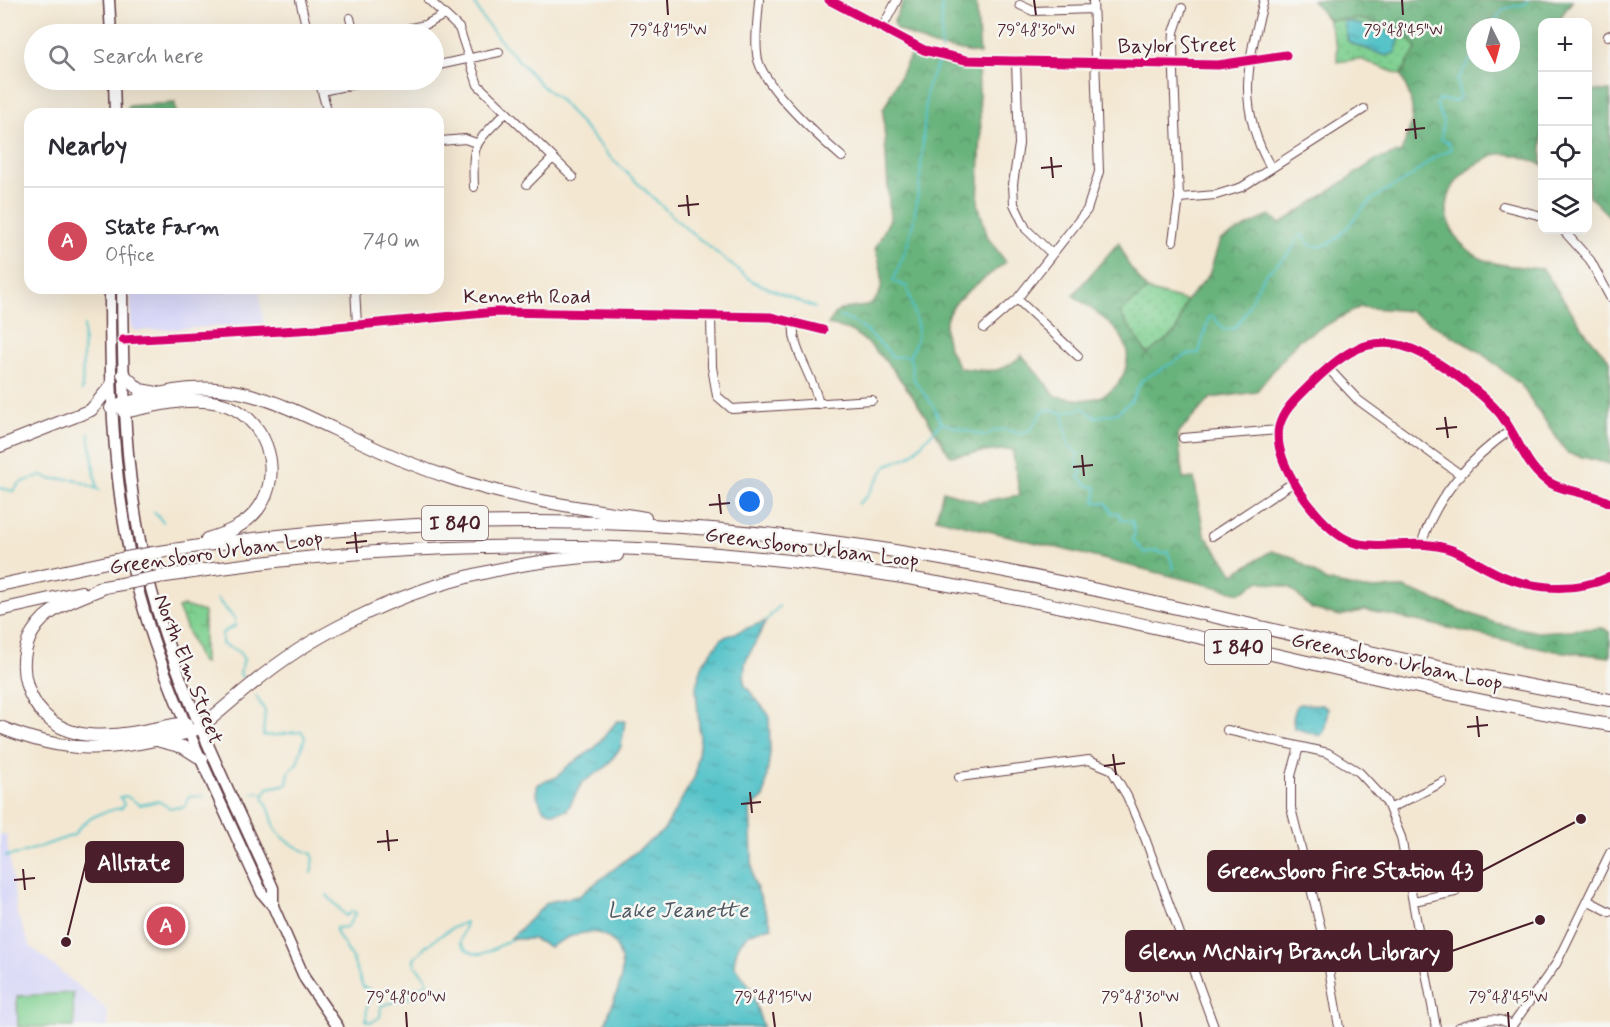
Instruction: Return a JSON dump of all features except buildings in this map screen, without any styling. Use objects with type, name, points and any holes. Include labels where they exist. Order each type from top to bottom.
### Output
[{"type":"highway","points":[[123,374],[140,390],[158,393]]},
{"type":"highway","points":[[0,446],[91,410],[111,387]]},
{"type":"highway","points":[[119,408],[158,393],[204,388],[250,393],[291,407],[390,455],[478,486],[553,504],[735,531]]},
{"type":"highway","points":[[119,408],[185,401],[221,403],[250,420],[261,433],[268,448],[271,465],[269,483],[263,501],[253,515],[231,531],[176,550]]},
{"type":"highway","name":"Greensboro Urban Loop","points":[[0,585],[121,559],[333,530],[467,523],[602,523],[735,531],[824,541],[956,562],[1610,700]]},
{"type":"highway","name":"Greensboro Urban Loop","points":[[0,610],[159,577],[291,559],[423,549],[557,546],[689,552],[821,565],[952,586],[1610,725]]},
{"type":"highway","points":[[0,727],[42,742],[76,749],[110,748],[159,741],[192,727],[311,643],[369,611],[415,592],[476,573],[535,562],[577,557],[689,552]]},
{"type":"highway","points":[[105,587],[58,608],[35,630],[28,643],[23,666],[33,702],[54,724],[82,734],[192,727]]},
{"type":"highway","points":[[159,741],[183,747],[202,759]]},
{"type":"main road","points":[[109,0],[110,24]]},
{"type":"main road","points":[[114,90],[115,108]]},
{"type":"main road","name":"North Elm Street","points":[[110,294],[111,387],[119,408]]},
{"type":"main road","name":"North Elm Street","points":[[122,294],[123,374],[119,408],[119,492],[134,571],[152,637],[192,727],[273,888],[273,906]]},
{"type":"main road","name":"North Elm Street","points":[[192,727],[202,759],[262,893],[273,906],[305,979],[338,1027]]},
{"type":"street","points":[[300,0],[306,24]]},
{"type":"street","points":[[429,0],[459,28],[478,85],[573,177]]},
{"type":"street","points":[[759,0],[757,56],[765,76],[813,132],[842,158]]},
{"type":"street","name":"Baylor Street","points":[[829,0],[935,54],[966,60],[1218,65],[1286,55]]},
{"type":"street","points":[[882,27],[897,0]]},
{"type":"street","points":[[1264,0],[1250,62],[1250,119],[1256,139],[1271,168]]},
{"type":"street","points":[[984,328],[1017,298],[1087,210],[1096,190],[1099,172],[1093,4],[1032,11],[1020,5]]},
{"type":"street","points":[[1173,241],[1179,198],[1174,32],[1182,8]]},
{"type":"street","points":[[427,24],[444,15]]},
{"type":"street","points":[[350,18],[352,24]]},
{"type":"street","points":[[444,64],[499,52]]},
{"type":"street","points":[[1016,62],[1019,144],[1013,184],[1014,204],[1026,229],[1052,254]]},
{"type":"street","points":[[326,108],[322,91],[327,90]]},
{"type":"street","points":[[1179,198],[1229,192],[1364,109]]},
{"type":"street","points":[[474,188],[473,153],[476,143],[506,112]]},
{"type":"street","points":[[444,141],[465,139],[476,143]]},
{"type":"street","points":[[527,184],[553,158]]},
{"type":"street","points":[[1503,206],[1538,215]]},
{"type":"street","points":[[1567,234],[1590,260],[1610,297]]},
{"type":"street","points":[[356,294],[357,324]]},
{"type":"street","points":[[1017,298],[1078,356]]},
{"type":"street","name":"Kenneth Road","points":[[123,340],[496,312],[771,317],[823,330]]},
{"type":"street","points":[[711,315],[712,367],[717,396],[732,409],[872,400]]},
{"type":"street","points":[[794,321],[793,340],[815,384],[819,404]]},
{"type":"street","points":[[1610,503],[1591,495],[1563,489],[1543,478],[1535,470],[1498,411],[1484,398],[1412,349],[1394,344],[1370,344],[1350,351],[1327,368],[1289,407],[1278,430],[1282,456],[1294,482],[1326,524],[1350,541],[1371,546],[1422,542],[1450,549],[1494,573],[1533,585],[1574,586],[1610,577]]},
{"type":"street","points":[[1327,368],[1358,400],[1461,475]]},
{"type":"street","points":[[1183,438],[1278,430]]},
{"type":"street","points":[[1422,542],[1436,509],[1461,475],[1490,444],[1510,430]]},
{"type":"street","points":[[1212,536],[1294,482]]},
{"type":"street","points":[[1227,730],[1328,753],[1359,772],[1391,808],[1401,837],[1436,1027]]},
{"type":"street","points":[[1299,747],[1292,776],[1291,808],[1324,941],[1340,1027]]},
{"type":"street","points":[[959,777],[1089,760],[1101,762],[1111,769],[1137,816],[1214,1027]]},
{"type":"street","points":[[1391,808],[1443,782]]},
{"type":"street","points":[[1459,1027],[1495,1019],[1507,1022],[1511,1027],[1544,984],[1610,853]]},
{"type":"street","points":[[1414,901],[1455,892]]},
{"type":"street","points":[[1587,900],[1610,912]]},
{"type":"shaded area","points":[[131,294],[260,294],[264,324],[135,331],[131,327]]},
{"type":"shaded area","points":[[0,834],[6,834],[17,914],[30,946],[107,1010],[108,1027],[0,1027]]},
{"type":"green space","points":[[904,0],[976,0],[980,54],[933,46],[896,29],[894,21]]},
{"type":"green space","points":[[1312,0],[1573,0],[1560,18],[1538,18],[1538,163],[1509,154],[1496,154],[1489,157],[1457,180],[1447,204],[1448,217],[1452,230],[1460,242],[1480,258],[1506,265],[1543,269],[1586,333],[1610,361],[1610,464],[1567,453],[1521,385],[1480,352],[1410,311],[1360,307],[1298,340],[1256,392],[1211,398],[1178,433],[1183,479],[1194,478],[1204,534],[1234,574],[1271,551],[1293,557],[1326,581],[1364,589],[1404,588],[1495,623],[1537,632],[1603,628],[1610,632],[1610,657],[1556,651],[1365,610],[1340,616],[1312,609],[1290,588],[1260,581],[1240,593],[936,518],[943,491],[979,502],[1020,495],[1012,449],[950,456],[908,389],[882,357],[851,331],[828,325],[838,311],[869,304],[880,292],[882,275],[875,249],[890,219],[883,110],[911,54],[948,66],[978,68],[981,133],[978,204],[988,238],[1006,262],[963,295],[953,306],[947,319],[945,332],[949,349],[960,368],[979,370],[1000,369],[1022,355],[1056,396],[1091,399],[1102,396],[1117,385],[1122,377],[1126,369],[1127,351],[1119,334],[1109,323],[1073,295],[1119,242],[1128,264],[1147,290],[1120,313],[1147,354],[1176,332],[1186,301],[1209,275],[1220,240],[1270,215],[1280,224],[1376,160],[1401,152],[1409,131],[1412,105],[1401,75],[1416,49],[1404,30],[1359,19],[1328,20]]},
{"type":"green space","points":[[1359,19],[1404,30],[1417,50],[1401,75],[1360,59],[1337,62],[1337,47],[1328,20]],"holes":[[[1346,21],[1397,34],[1369,50],[1363,47],[1344,23]]]},
{"type":"green space","points":[[1592,90],[1610,91],[1610,217],[1592,199]]},
{"type":"green space","points":[[175,103],[175,108],[128,108],[128,106]]},
{"type":"green space","points":[[1147,290],[1186,301],[1176,332],[1147,355],[1120,313]]},
{"type":"green space","points":[[184,606],[204,612],[204,663],[200,661],[178,608]]},
{"type":"green space","points":[[73,993],[74,1027],[18,1027],[17,996]]},
{"type":"water","points":[[1346,21],[1397,34],[1400,37],[1395,53],[1386,56],[1348,41],[1344,23]]},
{"type":"water","name":"Lake Jeanette","points":[[766,621],[745,663],[744,684],[769,715],[770,753],[764,797],[750,809],[753,879],[772,927],[756,931],[744,938],[737,949],[734,965],[750,987],[763,1027],[605,1027],[622,971],[621,960],[613,942],[606,936],[587,932],[568,937],[550,947],[533,939],[510,939],[548,902],[579,896],[664,830],[695,776],[700,739],[696,687],[703,663],[722,638]]},
{"type":"water","points":[[1297,705],[1322,705],[1328,709],[1324,732],[1320,736],[1294,728],[1293,718]]},
{"type":"water","points":[[617,721],[625,721],[621,747],[606,767],[582,783],[567,810],[553,813],[543,809],[536,793],[538,784],[557,777],[569,765],[594,749]]},
{"type":"waterway","points":[[473,0],[481,16],[499,39],[542,86],[560,100],[610,157],[682,225],[752,281],[815,308]]},
{"type":"waterway","points":[[941,51],[942,0]]},
{"type":"waterway","points":[[1497,18],[1503,9],[1525,4],[1528,0]]},
{"type":"waterway","points":[[939,61],[927,87],[920,180],[914,219],[907,246],[893,281],[907,287],[918,328],[917,339],[910,356],[914,380],[934,407],[941,423],[986,436],[998,430],[1021,434],[1030,430],[1043,411],[1050,409],[1063,413],[1083,408],[1095,417],[1117,413],[1131,401],[1142,380],[1186,355],[1199,353],[1209,317],[1213,316],[1224,330],[1235,328],[1262,279],[1290,252],[1298,237],[1303,235],[1310,245],[1319,246],[1335,240],[1371,200],[1451,149],[1449,143],[1441,139],[1443,120],[1436,104],[1438,100],[1456,101],[1460,98],[1457,80],[1466,66]]},
{"type":"waterway","points":[[840,317],[863,328],[893,357],[910,356]]},
{"type":"waterway","points":[[82,391],[84,326]]},
{"type":"waterway","points":[[1063,413],[1069,446],[1078,453],[1077,464],[1082,473],[1078,476],[1087,485],[1097,488],[1095,502],[1106,503],[1113,513],[1119,513],[1121,520],[1132,521],[1135,534],[1132,539],[1145,553],[1157,550],[1160,553],[1168,552],[1174,569]]},
{"type":"waterway","points":[[858,504],[867,496],[887,465],[910,456],[941,423]]},
{"type":"waterway","points":[[89,433],[97,489]]},
{"type":"waterway","points":[[0,488],[13,491],[20,483],[42,475],[50,479],[74,479],[100,490]]},
{"type":"waterway","points":[[154,512],[163,522]]},
{"type":"waterway","points":[[217,599],[235,619],[235,626],[222,633],[222,644],[238,651],[244,659],[240,673],[242,677]]},
{"type":"waterway","points":[[766,621],[779,606]]},
{"type":"waterway","points":[[252,793],[265,793],[268,788],[287,784],[289,772],[297,763],[305,737],[302,732],[263,735],[265,711],[256,696]]},
{"type":"waterway","points":[[265,793],[263,798],[279,833],[292,844],[312,854],[314,859],[311,873]]},
{"type":"waterway","points":[[6,856],[19,854],[74,835],[83,824],[95,816],[122,808],[124,804],[120,797],[126,796],[140,805],[158,801],[170,808],[185,807],[189,796],[203,796]]},
{"type":"waterway","points":[[327,895],[346,916],[353,911],[356,913],[347,927],[336,928],[336,932],[352,958],[363,987],[369,989],[371,1000],[367,1007],[366,1021],[372,1022],[380,1017],[381,1006],[411,997],[411,989],[426,985],[427,979],[415,965],[414,959],[430,943],[453,928],[466,922],[460,942],[472,953],[490,951],[511,939]]},
{"type":"cycle path","points":[[829,0],[924,50],[966,60],[1218,65],[1286,55]]},
{"type":"cycle path","points":[[123,340],[316,329],[496,312],[771,317],[823,330]]},
{"type":"cycle path","points":[[1610,503],[1567,490],[1543,478],[1531,465],[1503,418],[1486,399],[1460,378],[1432,360],[1409,348],[1394,344],[1379,343],[1366,346],[1341,358],[1295,400],[1284,415],[1279,427],[1282,456],[1297,488],[1319,517],[1342,537],[1366,545],[1438,546],[1458,552],[1509,579],[1538,586],[1582,586],[1610,577]]},
{"type":"place","name":"Greensboro Fire Station 43","points":[[1581,819]]},
{"type":"place","name":"Glenn McNairy Branch Library","points":[[1540,920]]},
{"type":"place","name":"State Farm","points":[[166,926]]},
{"type":"place","name":"Allstate","points":[[66,942]]}]
